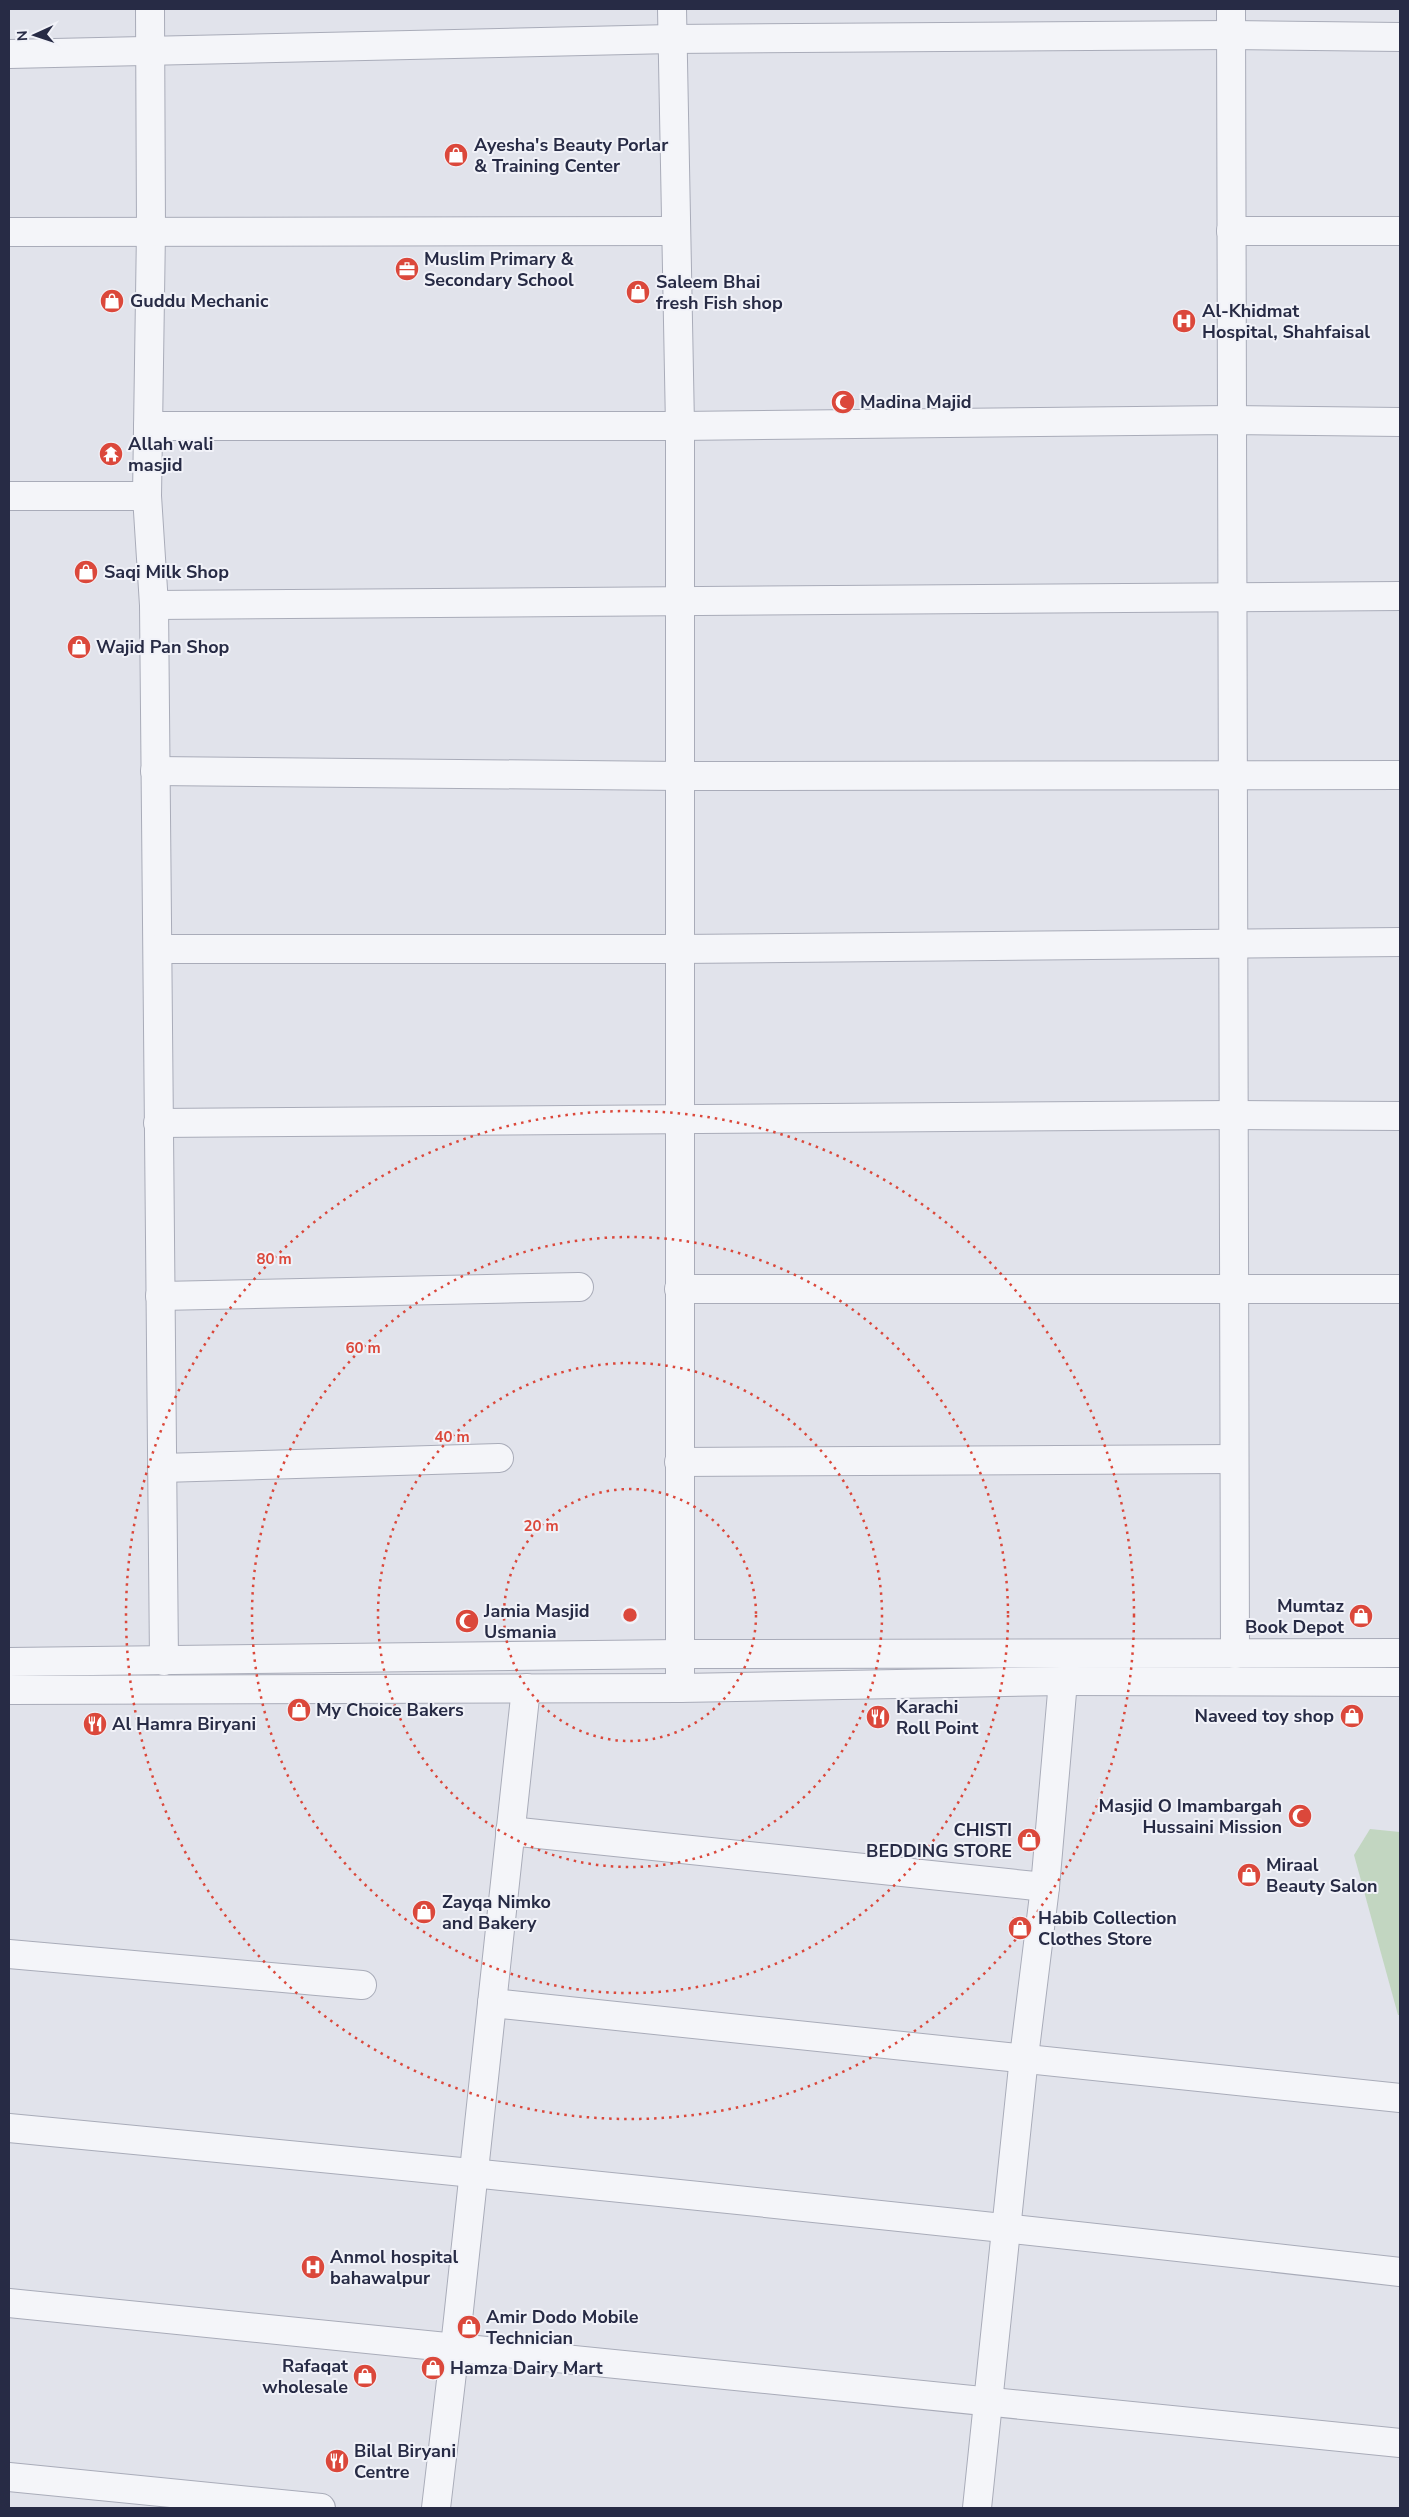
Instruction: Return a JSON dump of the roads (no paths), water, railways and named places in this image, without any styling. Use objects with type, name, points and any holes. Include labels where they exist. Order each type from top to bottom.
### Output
[{"type":"street","points":[[150,9],[151,230],[147,496],[154,605],[164,1661]]},
{"type":"street","points":[[672,9],[680,426],[680,1688]]},
{"type":"street","points":[[1231,9],[1234,1654]]},
{"type":"street","points":[[9,54],[672,39],[1400,37]]},
{"type":"street","points":[[9,232],[151,230],[676,231]]},
{"type":"street","points":[[1231,231],[1400,231]]},
{"type":"street","points":[[148,426],[680,426],[1231,420],[1400,422]]},
{"type":"street","points":[[9,496],[147,496]]},
{"type":"street","points":[[154,605],[1400,596]]},
{"type":"street","points":[[155,771],[679,776],[1400,774]]},
{"type":"street","points":[[158,949],[679,949],[1400,942]]},
{"type":"street","points":[[158,1123],[680,1118],[1400,1116]]},
{"type":"street","points":[[160,1296],[579,1287]]},
{"type":"street","points":[[679,1289],[1400,1289]]},
{"type":"street","points":[[162,1468],[499,1458]]},
{"type":"street","points":[[679,1462],[1234,1459]]},
{"type":"street","points":[[9,1662],[679,1654],[1400,1653]]},
{"type":"street","points":[[976,2508],[1024,2057],[1046,1887],[1063,1681]]},
{"type":"street","points":[[9,1690],[680,1688],[1063,1681],[1400,1682]]},
{"type":"street","points":[[436,2508],[526,1688]]},
{"type":"street","points":[[510,1831],[1046,1887]]},
{"type":"street","points":[[9,1954],[362,1985]]},
{"type":"street","points":[[492,2003],[1024,2057],[1400,2098]]},
{"type":"street","points":[[9,2128],[474,2172],[1006,2227],[1400,2272]]},
{"type":"street","points":[[9,2303],[1400,2444]]},
{"type":"street","points":[[9,2477],[321,2508]]},
{"type":"place","name":"Ayesha's Beauty Porlar & Training Center","points":[[456,155]]},
{"type":"place","name":"Muslim Primary & Secondary School","points":[[407,269]]},
{"type":"place","name":"Saleem Bhai fresh Fish shop","points":[[638,292]]},
{"type":"place","name":"Guddu Mechanic","points":[[112,301]]},
{"type":"place","name":"Al-Khidmat Hospital, Shahfaisal","points":[[1184,321]]},
{"type":"place","name":"Madina Majid","points":[[843,402]]},
{"type":"place","name":"Allah wali masjid","points":[[111,454]]},
{"type":"place","name":"Saqi Milk Shop","points":[[86,572]]},
{"type":"place","name":"Wajid Pan Shop","points":[[79,647]]},
{"type":"place","name":"Mumtaz Book Depot","points":[[1361,1616]]},
{"type":"place","name":"Jamia Masjid Usmania","points":[[467,1621]]},
{"type":"place","name":"My Choice Bakers","points":[[299,1710]]},
{"type":"place","name":"Naveed toy shop","points":[[1352,1716]]},
{"type":"place","name":"Karachi Roll Point","points":[[878,1717]]},
{"type":"place","name":"Al Hamra Biryani","points":[[95,1724]]},
{"type":"place","name":"Masjid O Imambargah Hussaini Mission","points":[[1300,1816]]},
{"type":"place","name":"CHISTI BEDDING STORE","points":[[1029,1840]]},
{"type":"place","name":"Miraal Beauty Salon","points":[[1249,1875]]},
{"type":"place","name":"Zayqa Nimko and Bakery","points":[[424,1912]]},
{"type":"place","name":"Habib Collection Clothes Store","points":[[1020,1928]]},
{"type":"place","name":"Anmol hospital bahawalpur","points":[[313,2267]]},
{"type":"place","name":"Amir Dodo Mobile Technician","points":[[469,2327]]},
{"type":"place","name":"Hamza Dairy Mart","points":[[433,2368]]},
{"type":"place","name":"Rafaqat wholesale","points":[[365,2376]]},
{"type":"place","name":"Bilal Biryani Centre","points":[[337,2461]]}]
